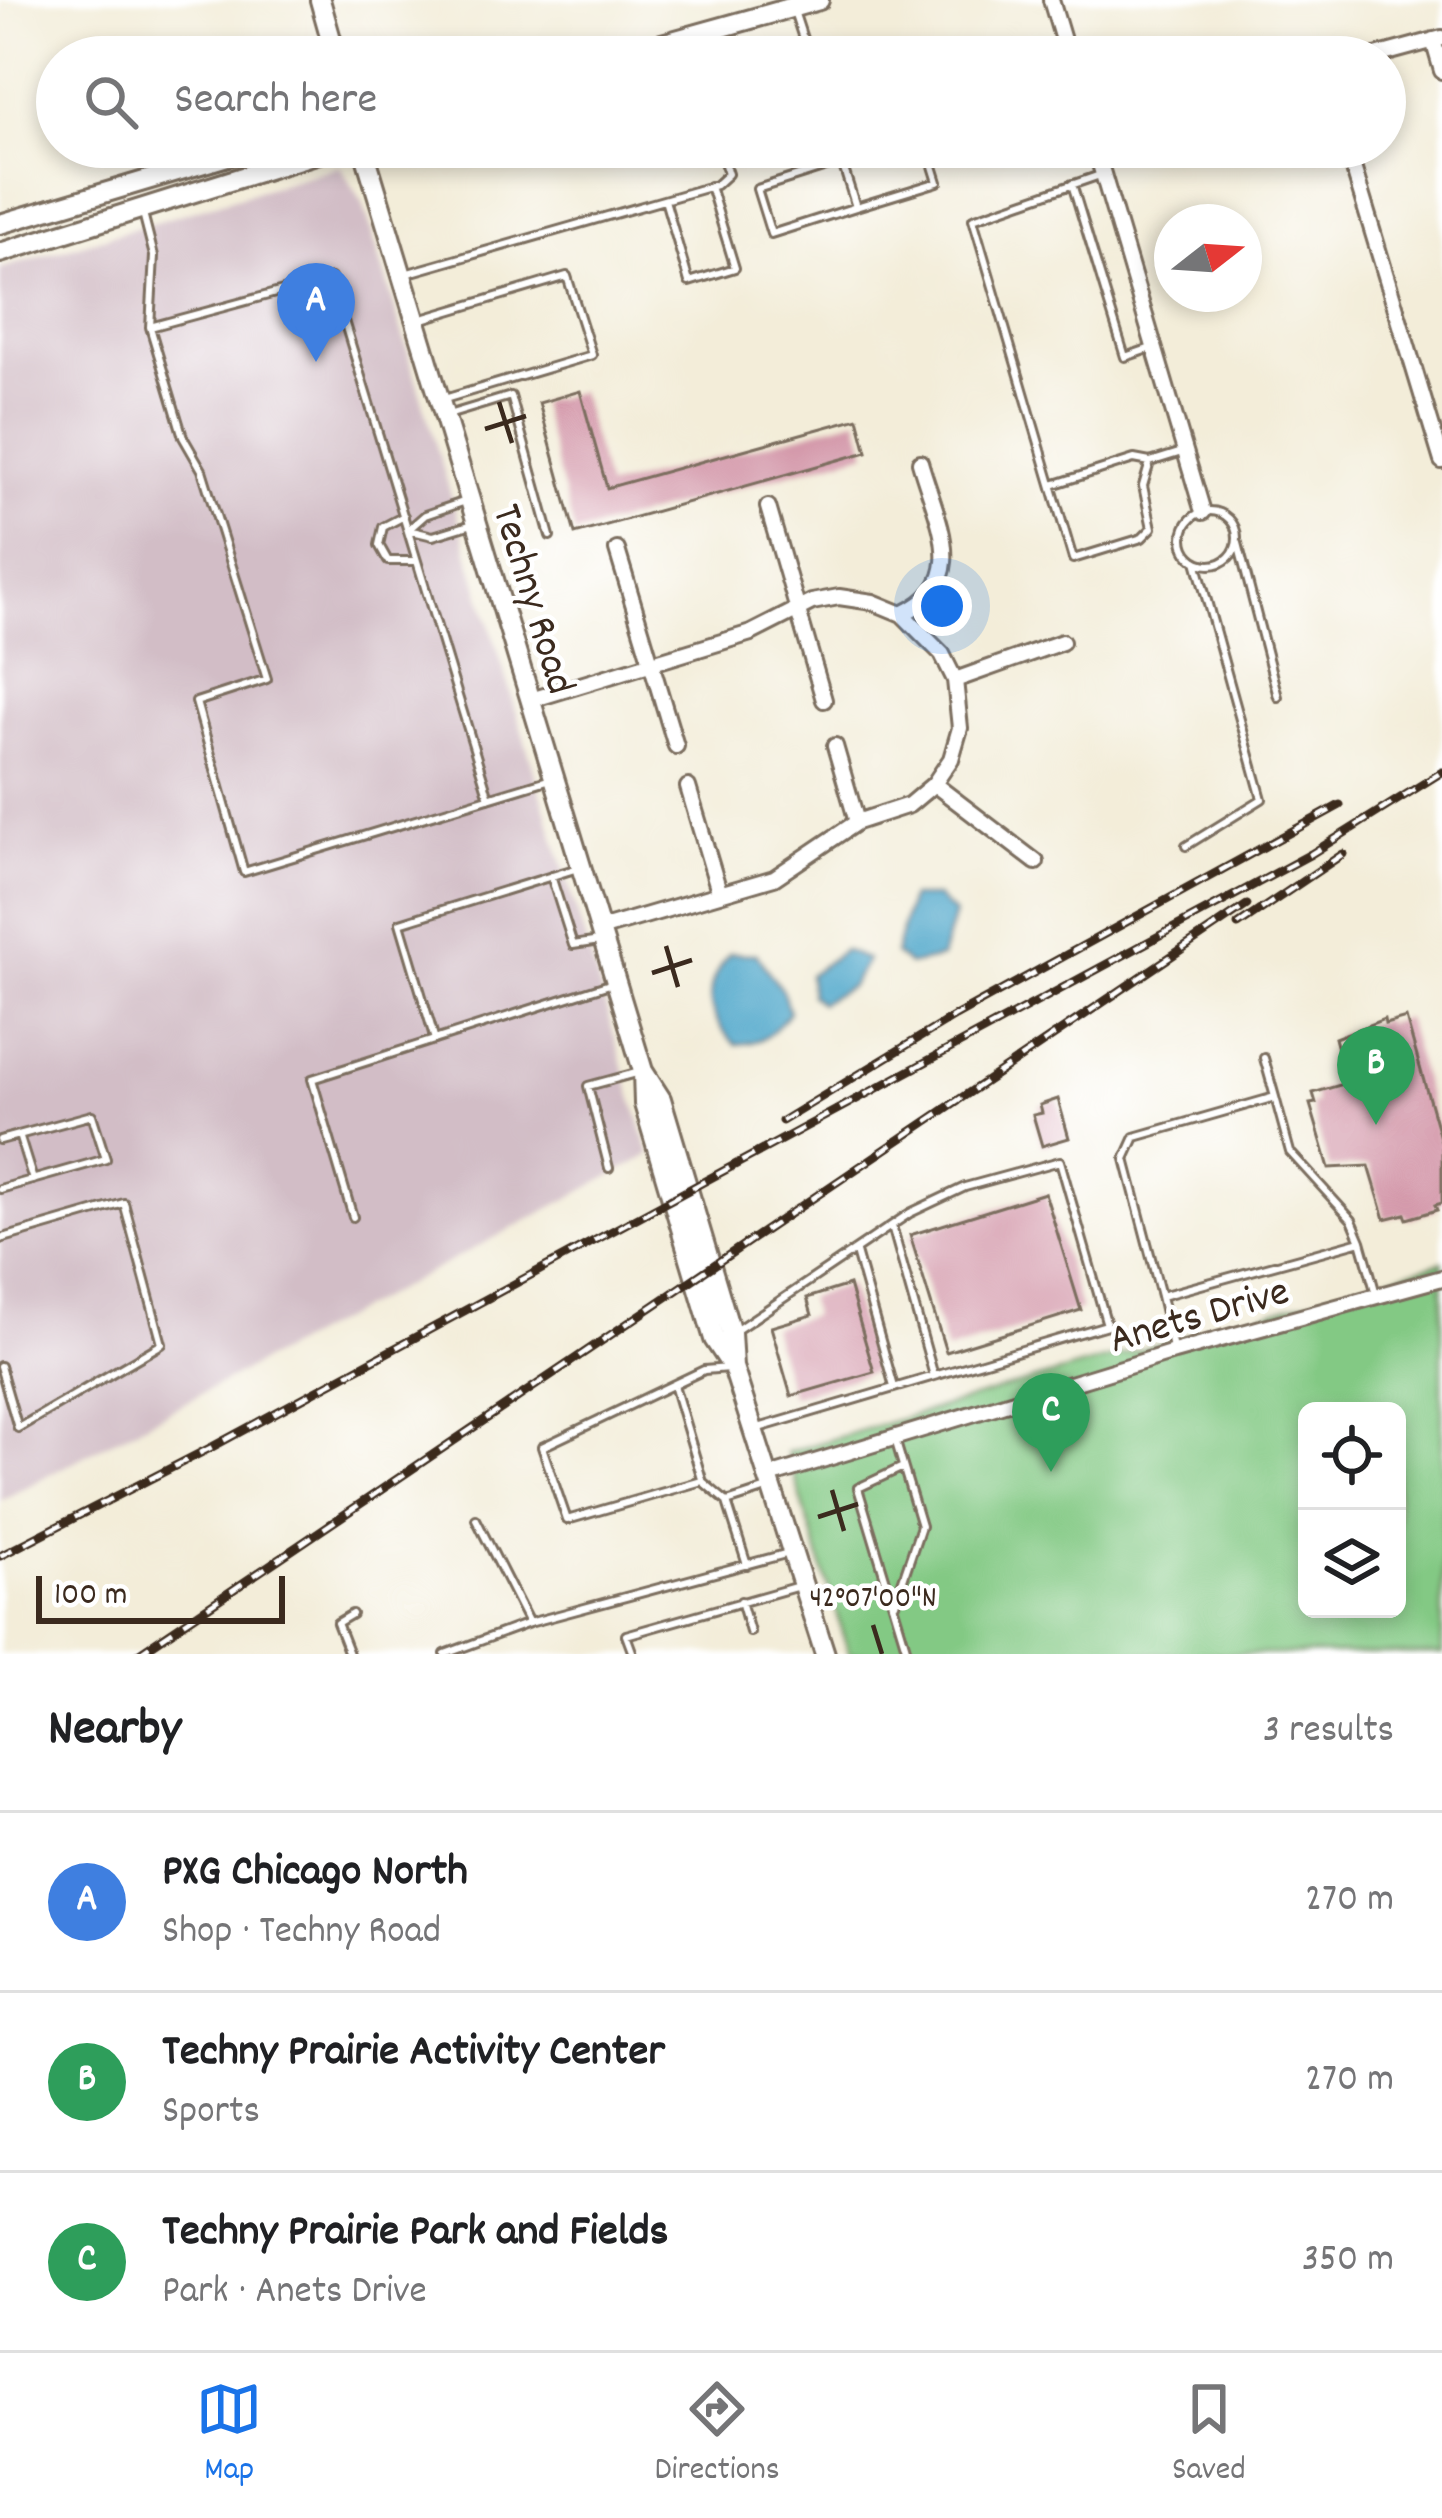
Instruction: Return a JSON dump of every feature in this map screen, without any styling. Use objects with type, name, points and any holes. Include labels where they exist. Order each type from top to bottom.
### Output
[{"type":"main road","points":[[320,0],[330,36]]},
{"type":"main road","points":[[714,36],[819,0]]},
{"type":"main road","points":[[0,224],[188,168]]},
{"type":"main road","points":[[0,253],[274,168]]},
{"type":"main road","name":"Techny Road","points":[[369,168],[644,1071],[662,1099],[731,1333],[733,1367],[825,1654]]},
{"type":"main road","name":"Techny Road","points":[[644,1071],[644,1104],[714,1339],[733,1367]]},
{"type":"street","points":[[1051,0],[1062,36]]},
{"type":"street","points":[[1406,48],[1438,39],[1442,71]]},
{"type":"street","points":[[1101,168],[1204,512]]},
{"type":"street","points":[[1353,168],[1442,461]]},
{"type":"street","points":[[902,614],[925,603],[942,584],[946,558],[920,462]]},
{"type":"street","points":[[768,507],[824,700]]},
{"type":"street","points":[[617,550],[676,746]]},
{"type":"street","points":[[531,700],[751,633],[798,609],[839,597],[873,602],[902,614],[942,654],[955,680],[961,728],[951,759],[934,784],[909,805],[857,822],[774,878],[719,891],[602,934]]},
{"type":"street","points":[[955,680],[1062,642]]},
{"type":"street","points":[[835,746],[857,822]]},
{"type":"street","points":[[934,784],[1036,862]]},
{"type":"street","points":[[688,787],[719,891]]},
{"type":"street","name":"Anets Drive","points":[[768,1483],[893,1435],[1442,1278]]},
{"type":"lane","points":[[793,7],[802,36]]},
{"type":"lane","points":[[402,275],[710,186],[728,174],[726,168]]},
{"type":"lane","points":[[823,168],[757,189],[771,234],[938,182],[934,168]]},
{"type":"lane","points":[[844,168],[856,207]]},
{"type":"lane","points":[[1103,174],[973,219],[1073,559],[1142,538],[1152,528],[1143,486],[1150,462]]},
{"type":"lane","points":[[1072,184],[1125,357],[1154,346]]},
{"type":"lane","points":[[664,199],[689,281],[712,275],[735,268],[710,186]]},
{"type":"lane","points":[[142,211],[154,256],[150,327],[267,679],[196,702],[244,872],[554,778]]},
{"type":"lane","points":[[416,321],[567,276],[592,355],[442,408]]},
{"type":"lane","points":[[150,327],[332,278],[489,798]]},
{"type":"lane","points":[[442,408],[511,396],[550,536]]},
{"type":"lane","points":[[1052,485],[1134,459],[1150,462],[1185,451]]},
{"type":"lane","points":[[408,530],[425,515],[470,500]]},
{"type":"lane","points":[[1186,846],[1262,799],[1196,561],[1183,538],[1189,521],[1204,512],[1227,518],[1237,540],[1278,697]]},
{"type":"lane","points":[[404,516],[383,527],[379,545],[388,561],[417,561]]},
{"type":"lane","points":[[408,530],[433,536],[477,523]]},
{"type":"lane","points":[[1196,561],[1222,562],[1237,540]]},
{"type":"lane","points":[[435,1040],[400,923],[581,867]]},
{"type":"lane","points":[[550,875],[573,945],[602,934]]},
{"type":"lane","points":[[353,1217],[312,1078],[617,982]]},
{"type":"lane","points":[[1264,1058],[1290,1152],[1352,1220],[1377,1296]]},
{"type":"lane","points":[[609,1168],[588,1086],[644,1071]]},
{"type":"lane","points":[[1174,1352],[1125,1159],[1128,1145],[1135,1137],[1275,1097]]},
{"type":"lane","points":[[0,1140],[92,1115],[106,1159],[0,1189]]},
{"type":"lane","points":[[19,1135],[33,1180]]},
{"type":"lane","points":[[731,1333],[892,1226],[965,1187],[1060,1161],[1107,1325],[752,1430]]},
{"type":"lane","points":[[0,1239],[124,1203],[162,1344],[18,1428],[0,1366]]},
{"type":"lane","points":[[892,1226],[934,1376]]},
{"type":"lane","points":[[1161,1296],[1361,1240]]},
{"type":"lane","points":[[856,1252],[894,1388]]},
{"type":"lane","points":[[702,1481],[567,1520],[542,1447],[704,1370],[733,1367]]},
{"type":"lane","points":[[674,1385],[702,1481],[727,1502],[747,1565]]},
{"type":"lane","points":[[893,1435],[921,1526],[894,1607]]},
{"type":"lane","points":[[903,1467],[858,1488],[908,1654]]},
{"type":"lane","points":[[727,1502],[768,1483]]},
{"type":"lane","points":[[476,1519],[529,1623]]},
{"type":"lane","points":[[445,1654],[529,1623],[792,1552]]},
{"type":"lane","points":[[632,1654],[626,1635],[802,1585]]},
{"type":"lane","points":[[741,1601],[750,1632]]},
{"type":"lane","points":[[349,1654],[338,1623],[352,1614]]},
{"type":"shaded area","points":[[341,168],[363,203],[650,1155],[0,1501],[0,269]]},
{"type":"green space","points":[[1442,1262],[1442,1654],[849,1654],[787,1452]]},
{"type":"water","points":[[910,897],[936,897],[954,914],[941,958],[909,965],[895,954]]},
{"type":"water","points":[[844,950],[867,960],[851,986],[820,1003],[811,995],[809,975]]},
{"type":"water","points":[[730,953],[756,954],[783,992],[789,1012],[772,1031],[753,1042],[735,1044],[712,1010],[711,988]]},
{"type":"building","points":[[580,391],[607,488],[858,418],[867,452],[575,534],[539,403]]},
{"type":"building","points":[[1406,1018],[1442,1145],[1442,1203],[1435,1205],[1437,1210],[1407,1219],[1405,1214],[1385,1219],[1369,1166],[1329,1168],[1310,1104],[1316,1103],[1313,1093],[1347,1083],[1335,1038],[1384,1019],[1385,1024]]},
{"type":"building","points":[[1058,1099],[1069,1138],[1042,1146],[1033,1115],[1042,1113],[1040,1105]]},
{"type":"building","points":[[1045,1193],[1081,1310],[946,1352],[910,1235]]},
{"type":"building","points":[[849,1285],[874,1372],[791,1396],[771,1327],[812,1315],[807,1298]]},
{"type":"railway","points":[[0,1556],[212,1447],[1311,854],[1442,772]]},
{"type":"railway","points":[[782,1121],[955,1016],[1340,805]]},
{"type":"railway","points":[[1238,925],[1343,854]]},
{"type":"railway","points":[[138,1654],[1247,905]]},
{"type":"place","name":"PXG Chicago North","points":[[316,362]]},
{"type":"place","name":"Techny Prairie Activity Center","points":[[1376,1125]]},
{"type":"place","name":"Techny Prairie Park and Fields","points":[[1051,1472]]}]
